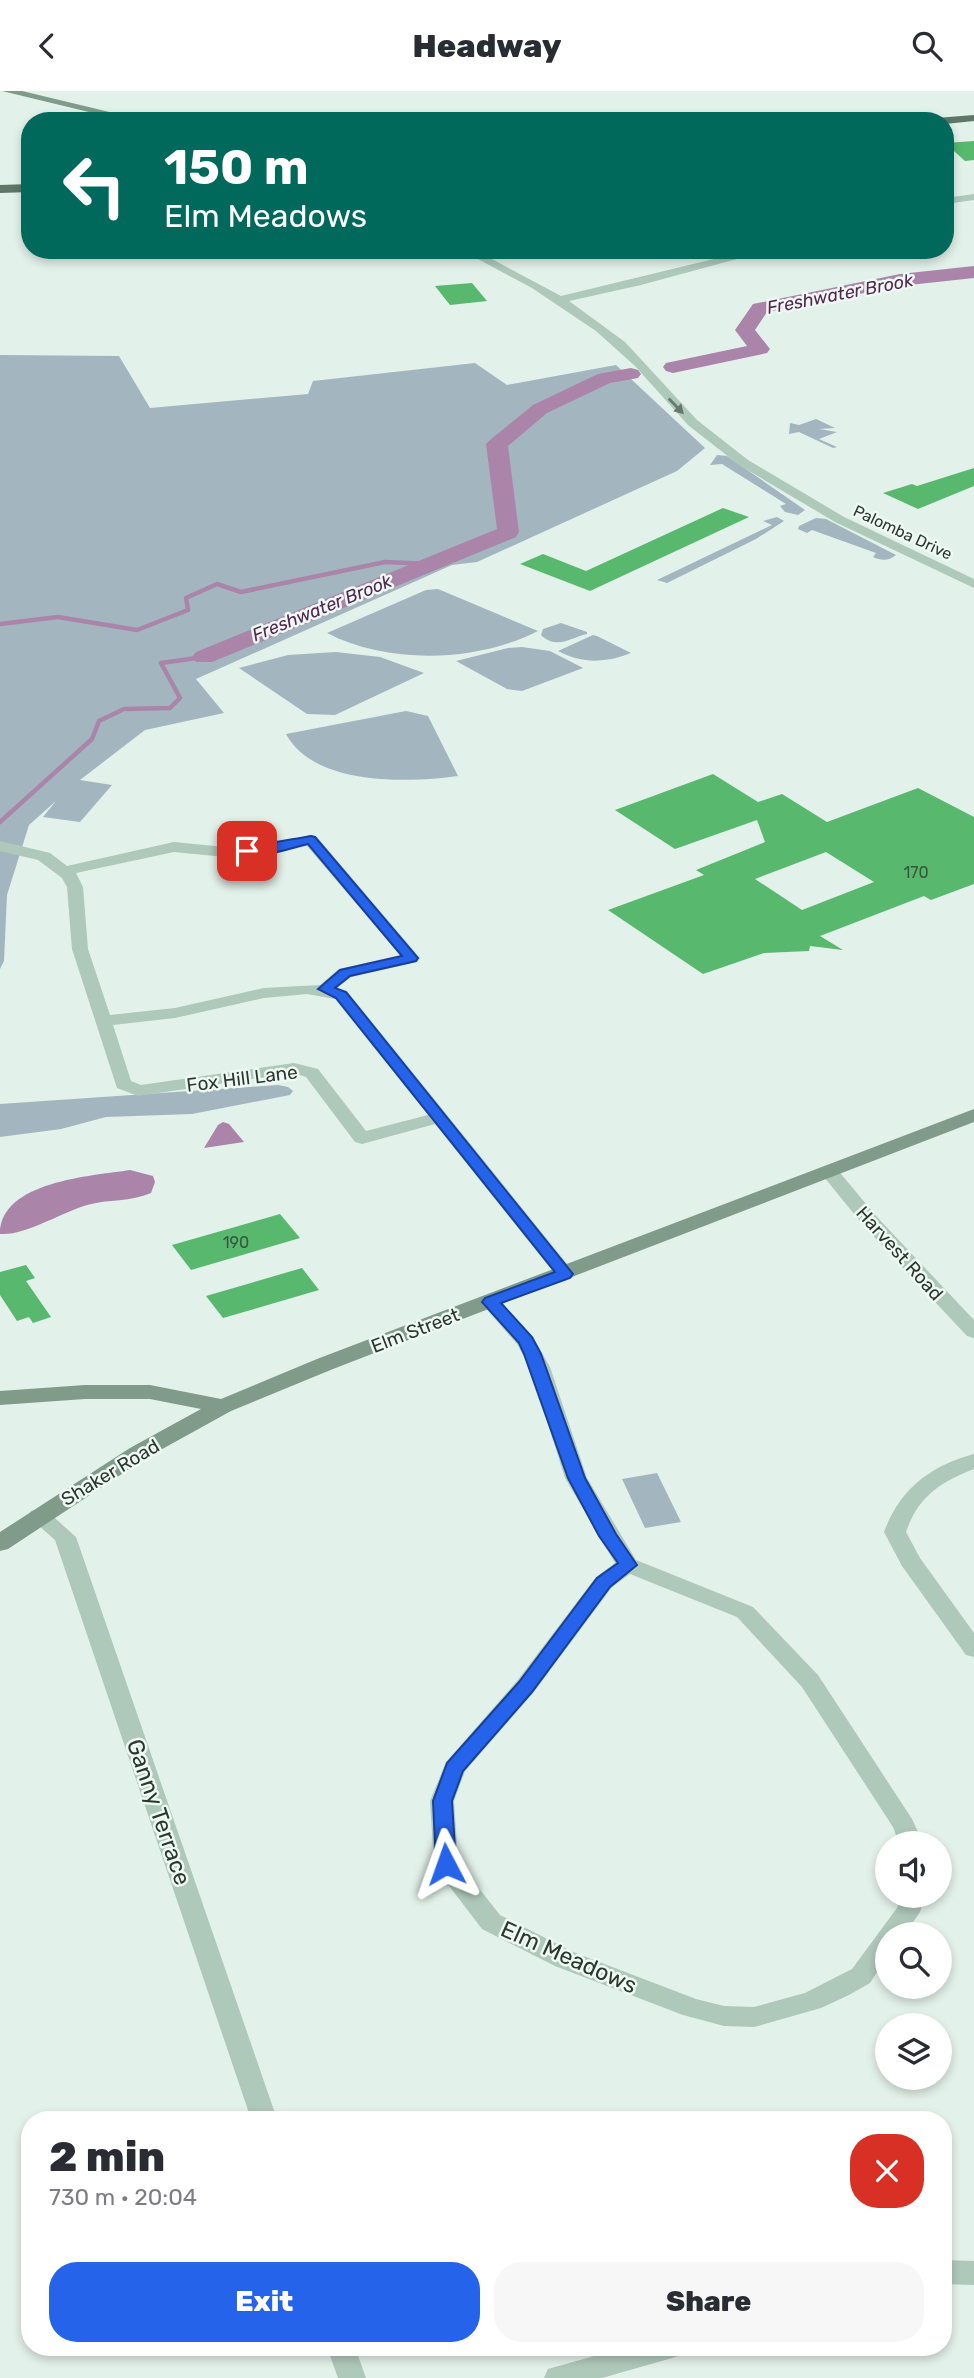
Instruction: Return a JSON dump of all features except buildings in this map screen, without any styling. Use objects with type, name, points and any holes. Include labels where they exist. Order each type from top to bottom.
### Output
[{"type":"main road","points":[[7,91],[102,112]]},
{"type":"main road","points":[[954,120],[974,118]]},
{"type":"main road","points":[[954,125],[974,124]]},
{"type":"main road","points":[[0,189],[21,188]]},
{"type":"main road","name":"Elm Street","points":[[223,1406],[974,1115]]},
{"type":"main road","points":[[0,1398],[85,1392],[150,1392],[223,1406]]},
{"type":"main road","name":"Shaker Road","points":[[0,1543],[138,1453],[223,1406]]},
{"type":"street","points":[[954,200],[974,197]]},
{"type":"street","name":"Palomba Drive","points":[[484,259],[565,298]]},
{"type":"street","name":"Palomba Drive","points":[[502,259],[565,298],[583,315],[632,350],[705,419],[726,444],[776,473],[825,508],[974,584]]},
{"type":"street","points":[[565,298],[728,259]]},
{"type":"street","name":"Palomba Drive","points":[[825,508],[974,574]]},
{"type":"street","points":[[0,846],[44,856],[65,871],[174,847],[225,852],[266,850],[311,840],[411,958],[345,973],[325,989]]},
{"type":"street","name":"Fox Hill Lane","points":[[65,871],[75,887],[80,949],[123,1084],[130,1088],[150,1090],[294,1068],[312,1073],[362,1137],[437,1118]]},
{"type":"street","points":[[104,1021],[183,1011],[281,992],[325,989],[341,995],[437,1118],[565,1274]]},
{"type":"street","name":"Harvest Road","points":[[830,1172],[870,1221],[974,1332]]},
{"type":"street","points":[[490,1302],[526,1341],[535,1359],[576,1478],[628,1565],[745,1612],[810,1681],[906,1831]]},
{"type":"street","points":[[974,1461],[924,1485],[902,1508],[895,1532],[910,1561],[974,1649]]},
{"type":"street","name":"Ganny Terrace","points":[[38,1516],[65,1537],[261,2111]]},
{"type":"street","name":"Elm Meadows","points":[[628,1565],[604,1582],[525,1687],[454,1768],[442,1801],[446,1864],[491,1922],[564,1959],[692,2008],[724,2016],[754,2017],[812,2001],[861,1976],[875,1956]]},
{"type":"street","points":[[952,2272],[974,2273]]},
{"type":"street","points":[[344,2356],[352,2378]]},
{"type":"street","points":[[558,2378],[637,2356]]},
{"type":"shaded area","points":[[0,355],[119,356],[150,408],[308,394],[313,381],[475,363],[507,385],[616,365],[705,448],[677,471],[477,562],[452,565],[196,679],[224,713],[145,730],[80,780],[112,785],[80,822],[43,817],[56,801],[29,825],[7,895],[4,961],[0,969]]},
{"type":"shaded area","points":[[816,419],[835,428],[819,429],[837,432],[819,439],[837,447],[833,448],[799,432],[789,434],[790,423],[799,425]]},
{"type":"shaded area","points":[[717,455],[727,456],[805,510],[798,515],[785,512],[780,506],[786,504],[722,464],[710,465]]},
{"type":"shaded area","points":[[777,517],[784,521],[756,539],[667,583],[657,580],[772,525],[763,521]]},
{"type":"shaded area","points":[[816,518],[826,519],[896,555],[879,559],[873,557],[876,553],[812,530],[807,533],[798,529]]},
{"type":"shaded area","points":[[438,589],[538,631],[488,649],[433,656],[378,651],[327,633],[426,590]]},
{"type":"shaded area","points":[[561,623],[587,634],[558,642],[541,635],[543,629]]},
{"type":"shaded area","points":[[593,635],[631,653],[594,661],[558,651]]},
{"type":"shaded area","points":[[508,648],[550,651],[583,668],[522,691],[507,689],[456,661]]},
{"type":"shaded area","points":[[336,652],[380,657],[424,673],[335,715],[307,714],[239,668],[288,655]]},
{"type":"shaded area","points":[[406,711],[428,716],[458,776],[414,780],[364,777],[340,772],[299,751],[286,734]]},
{"type":"shaded area","points":[[278,1085],[293,1091],[290,1095],[192,1114],[106,1117],[61,1129],[0,1137],[0,1104]]},
{"type":"shaded area","points":[[223,1122],[229,1124],[244,1142],[204,1148],[218,1125]]},
{"type":"shaded area","points":[[130,1170],[153,1176],[155,1182],[151,1193],[136,1198],[87,1205],[32,1228],[0,1234],[4,1216],[15,1202],[31,1192],[72,1179]]},
{"type":"shaded area","points":[[657,1473],[681,1522],[645,1528],[622,1479]]},
{"type":"waterway","name":"Freshwater Brook","points":[[673,367],[760,349],[745,330],[760,308],[900,280],[974,272]]},
{"type":"waterway","name":"Freshwater Brook","points":[[204,657],[508,532],[497,444],[540,409],[605,378],[631,374]]},
{"type":"waterway","points":[[0,624],[58,617],[137,630],[188,610],[186,598],[217,584],[241,592],[385,562],[431,564]]},
{"type":"waterway","name":"Freshwater Brook","points":[[0,822],[92,739],[99,721],[124,709],[170,708],[180,698],[161,663],[204,657]]},
{"type":"route","points":[[247,851],[266,850],[311,840],[411,958],[345,973],[325,989],[341,995],[437,1118],[565,1274],[490,1302],[526,1341],[540,1367],[576,1478],[608,1536],[628,1565],[604,1582],[525,1687],[454,1768],[442,1801],[446,1864]]}]
